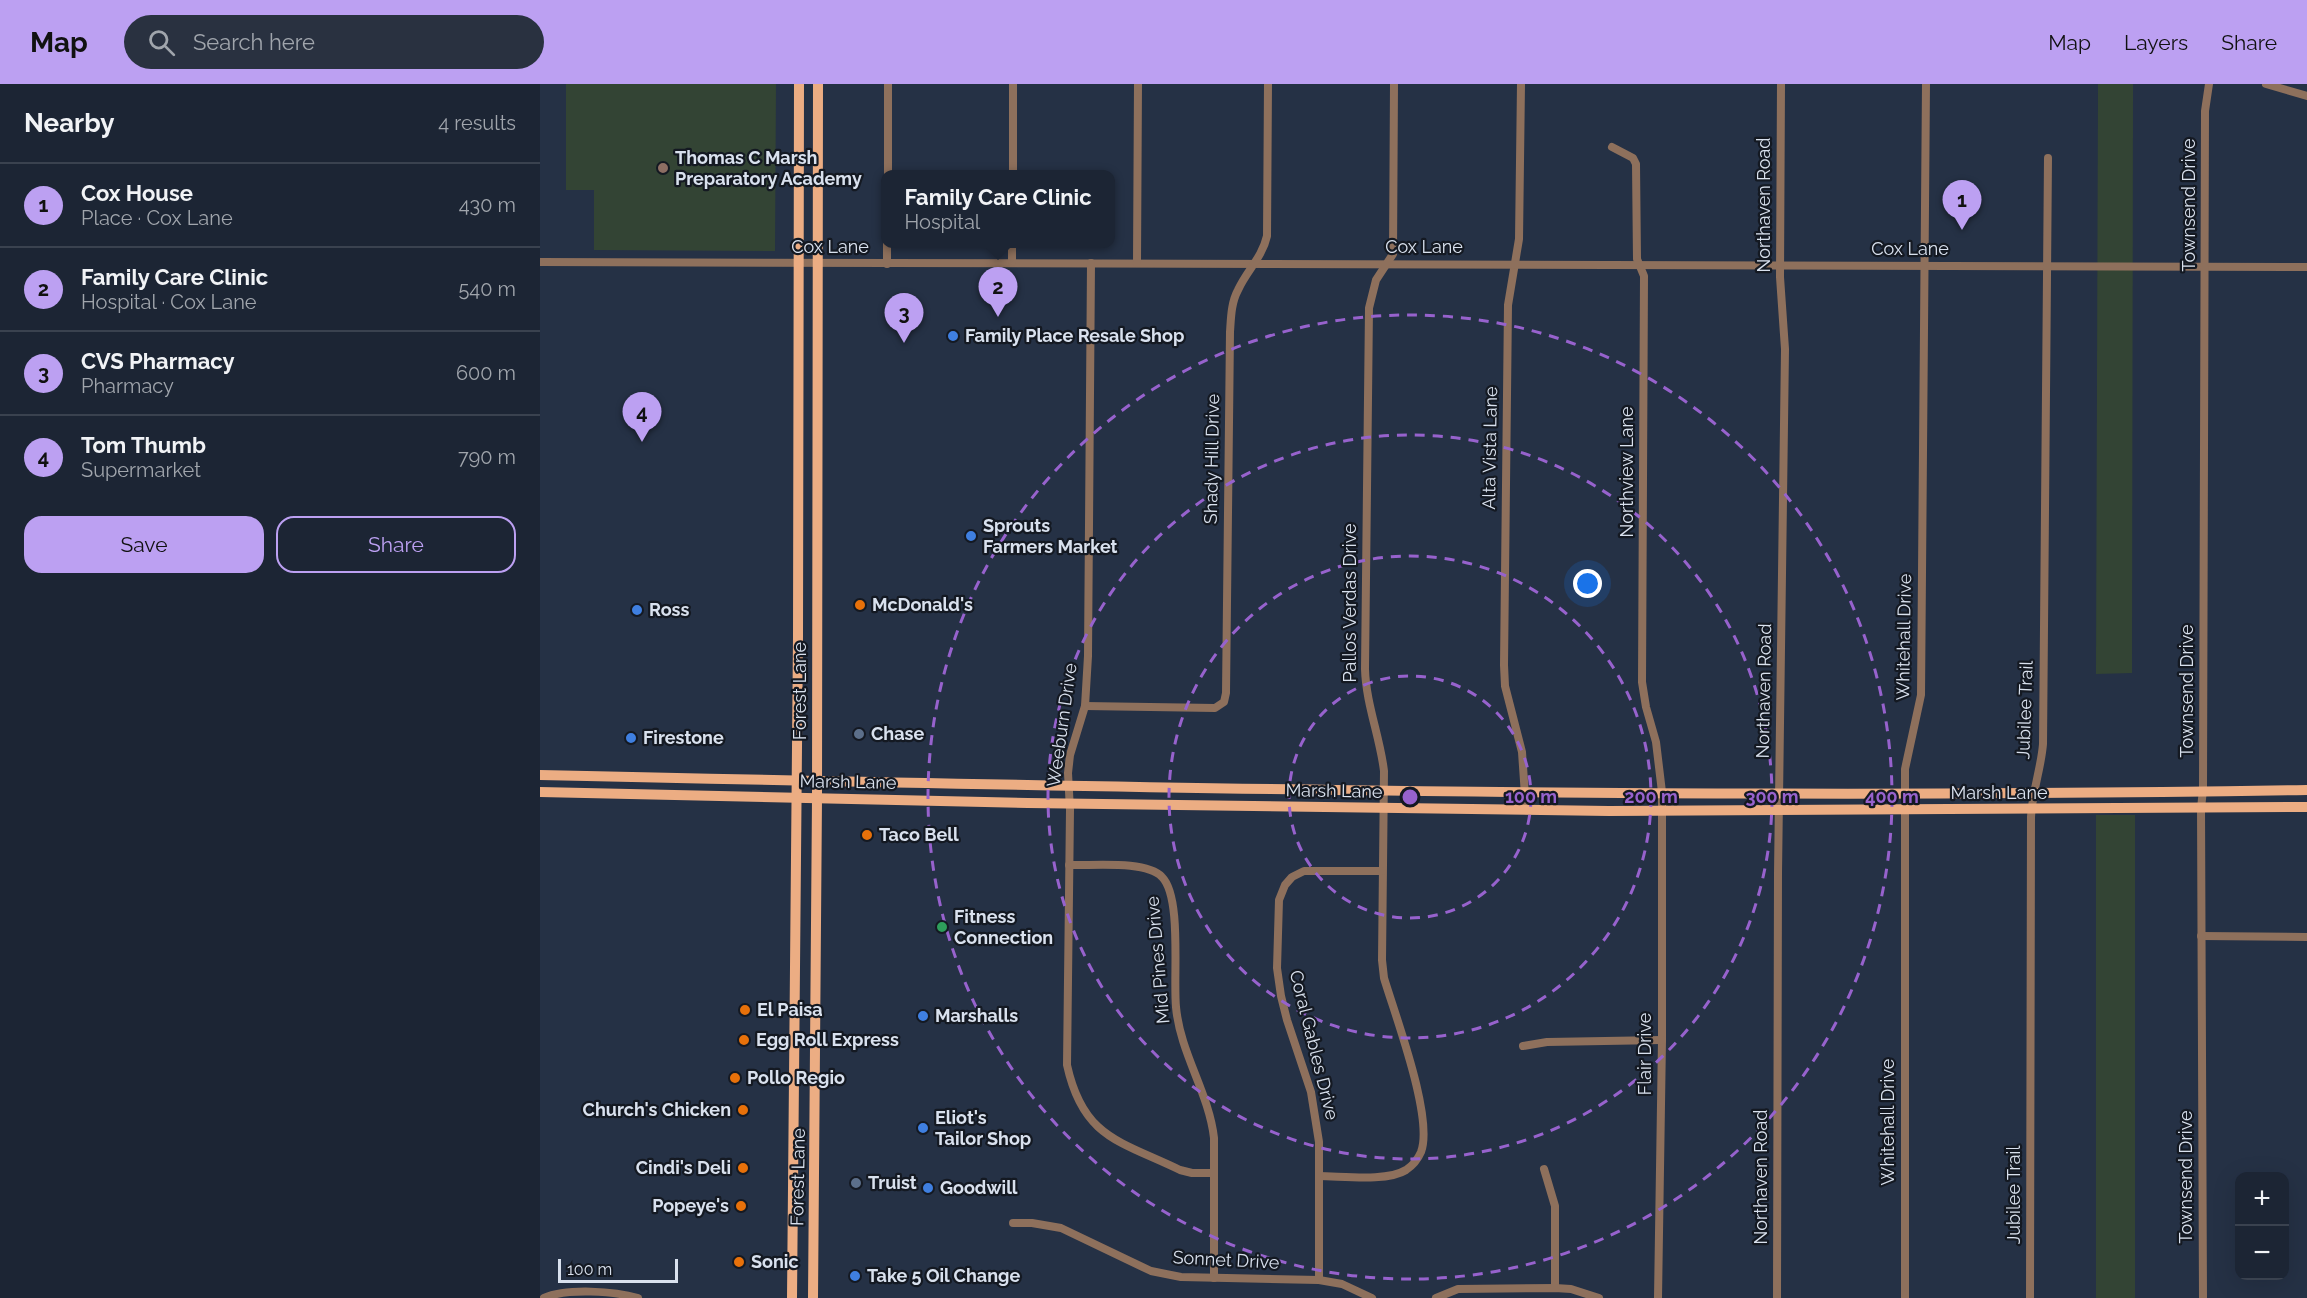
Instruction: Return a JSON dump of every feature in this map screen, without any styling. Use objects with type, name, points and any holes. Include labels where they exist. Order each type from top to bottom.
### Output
[{"type":"main road","name":"Forest Lane","points":[[792,1298],[798,637],[799,84]]},
{"type":"main road","name":"Forest Lane","points":[[813,1298],[817,798],[818,84]]},
{"type":"main road","points":[[799,417],[817,418]]},
{"type":"main road","points":[[798,637],[816,637]]},
{"type":"main road","name":"Marsh Lane","points":[[540,775],[1525,793],[2307,790]]},
{"type":"main road","points":[[661,777],[661,795]]},
{"type":"main road","points":[[937,783],[939,800]]},
{"type":"main road","name":"Marsh Lane","points":[[540,792],[1526,810],[2031,810],[2307,807]]},
{"type":"main road","points":[[796,938],[816,939]]},
{"type":"main road","points":[[794,1111],[815,1111]]},
{"type":"main road","points":[[792,1222],[813,1223]]},
{"type":"street","points":[[888,84],[888,170]]},
{"type":"street","points":[[1013,84],[1013,170]]},
{"type":"street","points":[[1137,263],[1138,84]]},
{"type":"street","name":"Shady Hill Drive","points":[[1085,706],[1215,708],[1224,702],[1226,693],[1230,323],[1233,300],[1262,254],[1267,236],[1268,84]]},
{"type":"street","name":"Pallos Verdas Drive","points":[[1319,1176],[1389,1176],[1405,1171],[1413,1165],[1421,1152],[1423,1128],[1417,1084],[1384,978],[1382,871],[1384,771],[1381,744],[1368,701],[1365,669],[1369,308],[1376,280],[1393,254],[1394,84]]},
{"type":"street","name":"Alta Vista Lane","points":[[1521,84],[1519,239],[1508,305],[1504,665],[1505,686],[1522,752],[1526,810]]},
{"type":"street","name":"Northaven Road","points":[[1777,1298],[1778,810],[1785,349],[1780,266],[1781,84]]},
{"type":"street","name":"Whitehall Drive","points":[[1905,1298],[1905,792],[1907,754],[1921,695],[1926,84]]},
{"type":"street","name":"Townsend Drive","points":[[2202,1298],[2201,936],[2205,111],[2209,84]]},
{"type":"street","points":[[2266,84],[2307,96]]},
{"type":"street","name":"Northview Lane","points":[[1612,147],[1633,158],[1636,164],[1637,259],[1644,276],[1642,682],[1656,742],[1662,792],[1661,811]]},
{"type":"street","name":"Jubilee Trail","points":[[2030,1298],[2031,810],[2043,744],[2048,158]]},
{"type":"street","points":[[887,248],[887,264]]},
{"type":"street","points":[[1012,248],[1012,262]]},
{"type":"street","name":"Cox Lane","points":[[540,262],[2307,267]]},
{"type":"street","name":"Weeburn Drive","points":[[1091,262],[1088,656],[1085,706],[1070,755],[1067,785],[1069,803],[1067,1065],[1075,1095],[1089,1119],[1099,1129],[1180,1170],[1192,1173],[1214,1173]]},
{"type":"street","name":"Flair Drive","points":[[1658,1298],[1662,1040],[1661,811]]},
{"type":"street","name":"Mid Pines Drive","points":[[1069,865],[1146,867],[1161,875],[1168,885],[1173,909],[1176,1008],[1181,1035],[1212,1119],[1214,1278]]},
{"type":"street","name":"Coral Gables Drive","points":[[1319,1280],[1319,1142],[1311,1092],[1281,996],[1277,968],[1279,900],[1285,885],[1292,877],[1304,871],[1382,871]]},
{"type":"street","points":[[2201,936],[2307,937]]},
{"type":"street","points":[[1523,1046],[1547,1042],[1662,1040]]},
{"type":"street","points":[[1544,1168],[1555,1206],[1555,1288]]},
{"type":"street","name":"Sonnet Drive","points":[[1013,1224],[1032,1223],[1061,1228],[1151,1271],[1181,1277],[1319,1280],[1342,1284],[1372,1298]]},
{"type":"street","points":[[1436,1298],[1458,1289],[1555,1288],[1571,1288],[1599,1298]]},
{"type":"street","points":[[544,1298],[554,1293],[567,1293],[624,1295],[638,1298]]},
{"type":"green space","name":"Thomas C Marsh Preparatory Academy","points":[[566,84],[776,84],[775,251],[594,250],[594,190],[566,190]]},
{"type":"green space","points":[[2098,84],[2133,84],[2132,673],[2096,674]]},
{"type":"green space","points":[[2096,815],[2135,815],[2135,1298],[2096,1298]]},
{"type":"place","name":"Thomas C Marsh Preparatory Academy","points":[[663,168]]},
{"type":"place","name":"Cox House","points":[[1962,230]]},
{"type":"place","name":"Family Care Clinic","points":[[998,317]]},
{"type":"place","name":"Family Place Resale Shop","points":[[953,336]]},
{"type":"place","name":"CVS Pharmacy","points":[[904,343]]},
{"type":"place","name":"Tom Thumb","points":[[642,442]]},
{"type":"place","name":"Sprouts Farmers Market","points":[[971,536]]},
{"type":"place","name":"McDonald's","points":[[860,605]]},
{"type":"place","name":"Ross","points":[[637,610]]},
{"type":"place","name":"Chase","points":[[859,734]]},
{"type":"place","name":"Firestone","points":[[631,738]]},
{"type":"place","name":"Taco Bell","points":[[867,835]]},
{"type":"place","name":"Fitness Connection","points":[[942,927]]},
{"type":"place","name":"El Paisa","points":[[745,1010]]},
{"type":"place","name":"Marshalls","points":[[923,1016]]},
{"type":"place","name":"Egg Roll Express","points":[[744,1040]]},
{"type":"place","name":"Pollo Regio","points":[[735,1078]]},
{"type":"place","name":"Church's Chicken","points":[[743,1110]]},
{"type":"place","name":"Eliot's Tailor Shop","points":[[923,1128]]},
{"type":"place","name":"Cindi's Deli","points":[[743,1168]]},
{"type":"place","name":"Truist","points":[[856,1183]]},
{"type":"place","name":"Goodwill","points":[[928,1188]]},
{"type":"place","name":"Popeye's","points":[[741,1206]]},
{"type":"place","name":"Sonic","points":[[739,1262]]},
{"type":"place","name":"Take 5 Oil Change","points":[[855,1276]]}]
